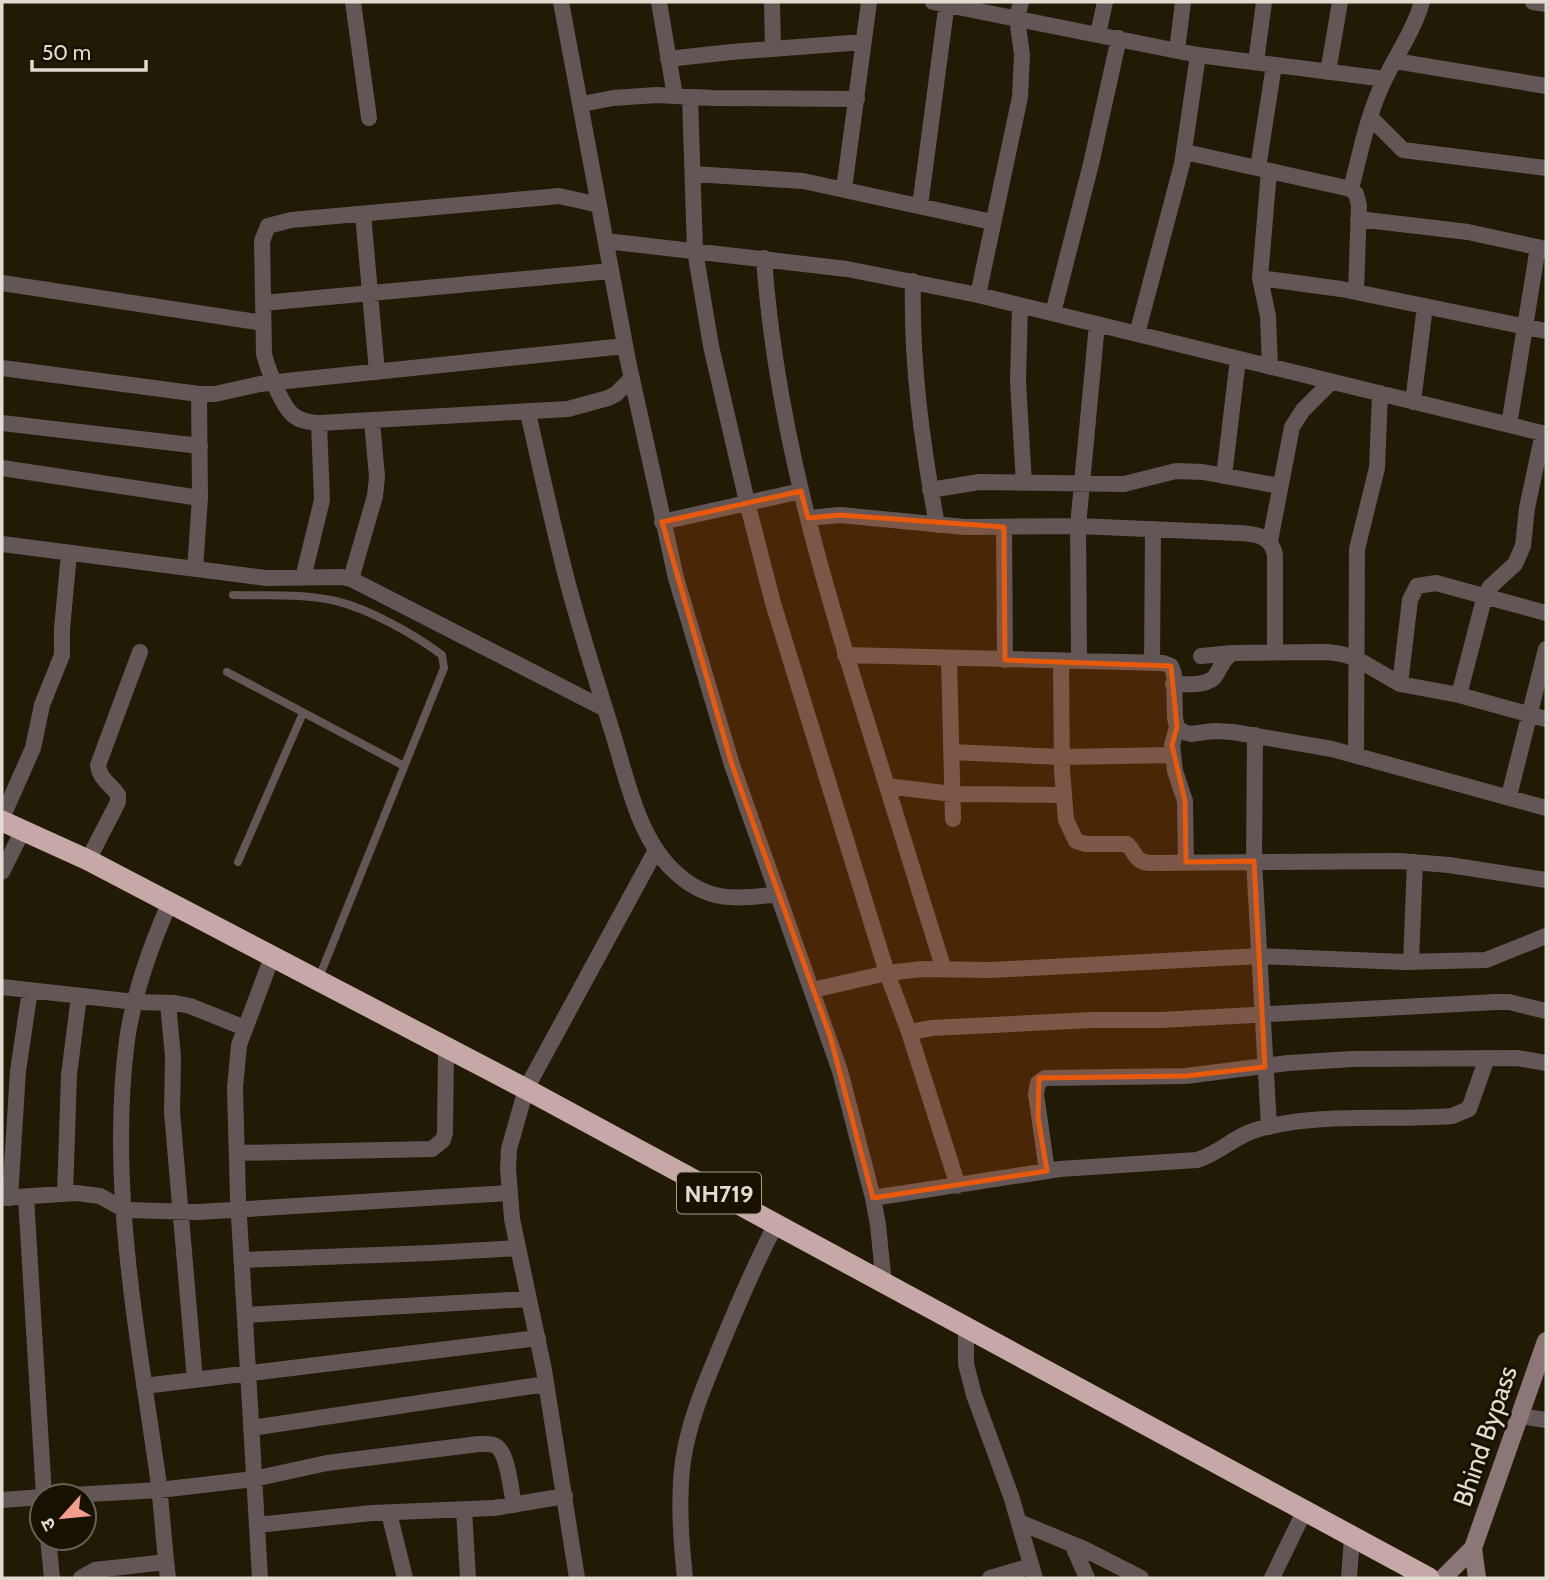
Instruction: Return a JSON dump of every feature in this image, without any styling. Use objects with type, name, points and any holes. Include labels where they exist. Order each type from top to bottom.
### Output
[{"type":"highway","name":"NH719","points":[[2,819],[88,860],[526,1089],[1429,1578]]},
{"type":"street","points":[[353,2],[369,118]]},
{"type":"street","points":[[561,2],[625,346],[662,522],[717,716],[840,1071],[873,1198],[884,1283]]},
{"type":"street","points":[[659,2],[668,59],[682,96],[693,174],[695,251],[711,346],[747,502],[773,603],[887,973],[909,1032],[958,1186]]},
{"type":"street","points":[[772,2],[772,48]]},
{"type":"street","points":[[844,189],[869,2]]},
{"type":"street","points":[[978,295],[1020,97],[1022,55],[1017,18],[1021,2]]},
{"type":"street","points":[[1098,34],[1105,2]]},
{"type":"street","points":[[1177,50],[1183,2]]},
{"type":"street","points":[[1256,62],[1264,2]]},
{"type":"street","points":[[1328,72],[1340,2]]},
{"type":"street","points":[[1351,189],[1370,117],[1385,79],[1410,35],[1422,2]]},
{"type":"street","points":[[1533,2],[1546,4]]},
{"type":"street","points":[[920,206],[942,3],[1198,55],[1385,79]]},
{"type":"street","points":[[1053,313],[1091,164],[1119,38]]},
{"type":"street","points":[[668,59],[864,42]]},
{"type":"street","points":[[1137,334],[1185,152],[1198,55]]},
{"type":"street","points":[[1395,61],[1546,86]]},
{"type":"street","points":[[1270,367],[1268,316],[1260,278],[1264,169],[1274,65]]},
{"type":"street","points":[[582,104],[636,96],[857,99]]},
{"type":"street","points":[[1370,117],[1403,150],[1546,168]]},
{"type":"street","points":[[1185,152],[1351,189],[1358,199],[1356,292]]},
{"type":"street","points":[[693,174],[803,181],[992,222]]},
{"type":"street","points":[[599,205],[559,196],[291,220],[268,226],[262,241],[264,354],[290,413],[304,421],[319,423],[568,409],[616,394],[632,379]]},
{"type":"street","points":[[363,214],[377,372]]},
{"type":"street","points":[[1358,219],[1468,232],[1542,248],[1525,325],[1509,425]]},
{"type":"street","points":[[606,241],[764,258],[913,281],[1545,434],[1527,508],[1523,546],[1515,564],[1485,595],[1459,695]]},
{"type":"street","points":[[764,258],[776,370],[801,491],[845,655],[944,970]]},
{"type":"street","points":[[263,303],[611,271]]},
{"type":"street","points":[[1260,278],[1356,292],[1546,331]]},
{"type":"street","points":[[913,281],[913,347],[930,490],[937,525]]},
{"type":"street","points":[[2,283],[263,323]]},
{"type":"street","points":[[1020,305],[1017,382],[1024,484]]},
{"type":"street","points":[[1413,402],[1425,306]]},
{"type":"street","points":[[1079,661],[1078,526],[1097,324]]},
{"type":"street","points":[[2,368],[215,394],[275,383],[625,346]]},
{"type":"street","points":[[1224,476],[1238,359]]},
{"type":"street","points":[[1275,652],[1275,555],[1270,541],[1292,427],[1303,410],[1331,382]]},
{"type":"street","points":[[1356,755],[1357,549],[1376,476],[1380,393]]},
{"type":"street","points":[[195,569],[200,498],[200,394]]},
{"type":"street","points":[[528,413],[569,588],[635,806],[656,850],[685,880],[713,895],[743,899],[778,894]]},
{"type":"street","points":[[351,579],[375,496],[377,477],[372,421]]},
{"type":"street","points":[[2,423],[200,446]]},
{"type":"street","points":[[303,578],[322,500],[319,423]]},
{"type":"street","points":[[2,468],[200,498]]},
{"type":"street","points":[[930,490],[979,482],[1082,485],[1132,483],[1176,471],[1280,486]]},
{"type":"street","points":[[662,522],[801,491]]},
{"type":"street","points":[[808,518],[840,514],[937,525],[1153,529],[1253,534],[1270,541]]},
{"type":"street","points":[[1004,527],[1005,660]]},
{"type":"street","points":[[1152,663],[1153,529]]},
{"type":"street","points":[[2,544],[266,578],[330,576],[351,579],[605,709]]},
{"type":"street","points":[[2,819],[33,748],[42,705],[62,655],[69,553]]},
{"type":"street","points":[[1401,684],[1410,600],[1417,586],[1436,583],[1546,613]]},
{"type":"street","points":[[1509,796],[1538,717],[1546,649]]},
{"type":"street","points":[[88,860],[118,802],[118,794],[103,780],[98,765],[140,652]]},
{"type":"street","points":[[1201,656],[1326,652],[1357,659],[1401,684],[1459,695],[1538,717]]},
{"type":"street","points":[[1174,684],[1209,681],[1216,677],[1225,657],[1233,653]]},
{"type":"street","points":[[845,655],[1163,663],[1171,666],[1177,727],[1172,745],[1175,771],[1185,801],[1186,862]]},
{"type":"street","points":[[949,658],[953,820]]},
{"type":"street","points":[[1061,661],[1066,820],[1076,841],[1086,844],[1127,844],[1140,862],[1415,862],[1449,864],[1546,880]]},
{"type":"street","points":[[1177,727],[1191,734],[1214,730],[1255,735],[1356,755],[1546,808]]},
{"type":"street","points":[[1255,735],[1254,861],[1269,1127]]},
{"type":"street","points":[[951,752],[1062,757],[1173,755]]},
{"type":"street","points":[[887,786],[952,794],[1064,795]]},
{"type":"street","points":[[2,872],[23,830]]},
{"type":"street","points":[[578,1578],[538,1338],[509,1193],[509,1149],[526,1089],[656,850]]},
{"type":"street","points":[[1411,962],[1415,862]]},
{"type":"street","points":[[81,1578],[95,1570],[167,1570],[132,1290],[125,1210],[122,1124],[127,1040],[135,1002],[147,958],[169,904]]},
{"type":"street","points":[[813,990],[905,970],[990,970],[1260,956],[1411,962],[1486,960],[1546,936]]},
{"type":"street","points":[[260,1578],[239,1211],[236,1062],[245,1028],[272,957]]},
{"type":"street","points":[[2,988],[190,1006],[245,1028]]},
{"type":"street","points":[[30,990],[18,1071],[12,1198],[42,1482]]},
{"type":"street","points":[[65,1194],[69,1076],[79,996]]},
{"type":"street","points":[[909,1032],[932,1028],[1093,1020],[1150,1021],[1496,1002],[1527,1005],[1546,1011]]},
{"type":"street","points":[[169,1003],[173,1112],[195,1380]]},
{"type":"street","points":[[237,1153],[419,1150],[438,1146],[445,1133],[446,1048]]},
{"type":"street","points":[[873,1198],[1047,1171],[1198,1160],[1209,1157],[1229,1141],[1269,1127],[1312,1121],[1426,1118],[1462,1114],[1472,1103],[1487,1058]]},
{"type":"street","points":[[1047,1171],[1036,1094],[1038,1083],[1045,1078],[1186,1076],[1325,1060],[1517,1058],[1546,1063]]},
{"type":"street","points":[[12,1198],[76,1193],[100,1196],[125,1210],[180,1212],[239,1211],[509,1193]]},
{"type":"street","points":[[685,1578],[681,1532],[682,1476],[691,1420],[755,1262],[776,1224]]},
{"type":"street","points":[[242,1260],[518,1248]]},
{"type":"street","points":[[245,1315],[529,1299]]},
{"type":"street","points":[[966,1329],[971,1386],[1019,1522],[1033,1572],[990,1578]]},
{"type":"street","points":[[144,1386],[538,1338]]},
{"type":"street","name":"Bhind Bypass","points":[[1477,1578],[1474,1548],[1546,1341]]},
{"type":"street","points":[[251,1428],[546,1384]]},
{"type":"street","points":[[1520,1416],[1546,1420]]},
{"type":"street","points":[[98,1494],[159,1490],[254,1479],[327,1463],[463,1445],[493,1444],[500,1449],[506,1462],[514,1505]]},
{"type":"street","points":[[257,1525],[389,1513],[464,1510],[565,1496]]},
{"type":"street","points":[[2,1500],[28,1497]]},
{"type":"street","points":[[464,1510],[468,1578]]},
{"type":"street","points":[[1272,1578],[1304,1512]]},
{"type":"street","points":[[389,1513],[405,1578]]},
{"type":"street","points":[[1019,1522],[1072,1544],[1141,1578]]},
{"type":"street","points":[[1349,1578],[1352,1537]]},
{"type":"street","points":[[1072,1544],[1087,1578]]},
{"type":"street","name":"Bhind Bypass","points":[[1443,1578],[1474,1548]]},
{"type":"street","points":[[49,1552],[52,1578]]},
{"type":"lane","points":[[233,595],[333,600],[370,614],[442,655],[444,668],[318,980]]},
{"type":"lane","points":[[226,672],[404,766]]},
{"type":"lane","points":[[238,862],[303,713]]},
{"type":"highlighted area","points":[[801,491],[808,518],[840,515],[1004,527],[1005,660],[1171,666],[1177,727],[1172,745],[1185,801],[1186,862],[1254,861],[1265,1067],[1186,1076],[1039,1078],[1038,1117],[1047,1171],[873,1198],[830,1036],[732,765],[662,522]]}]
